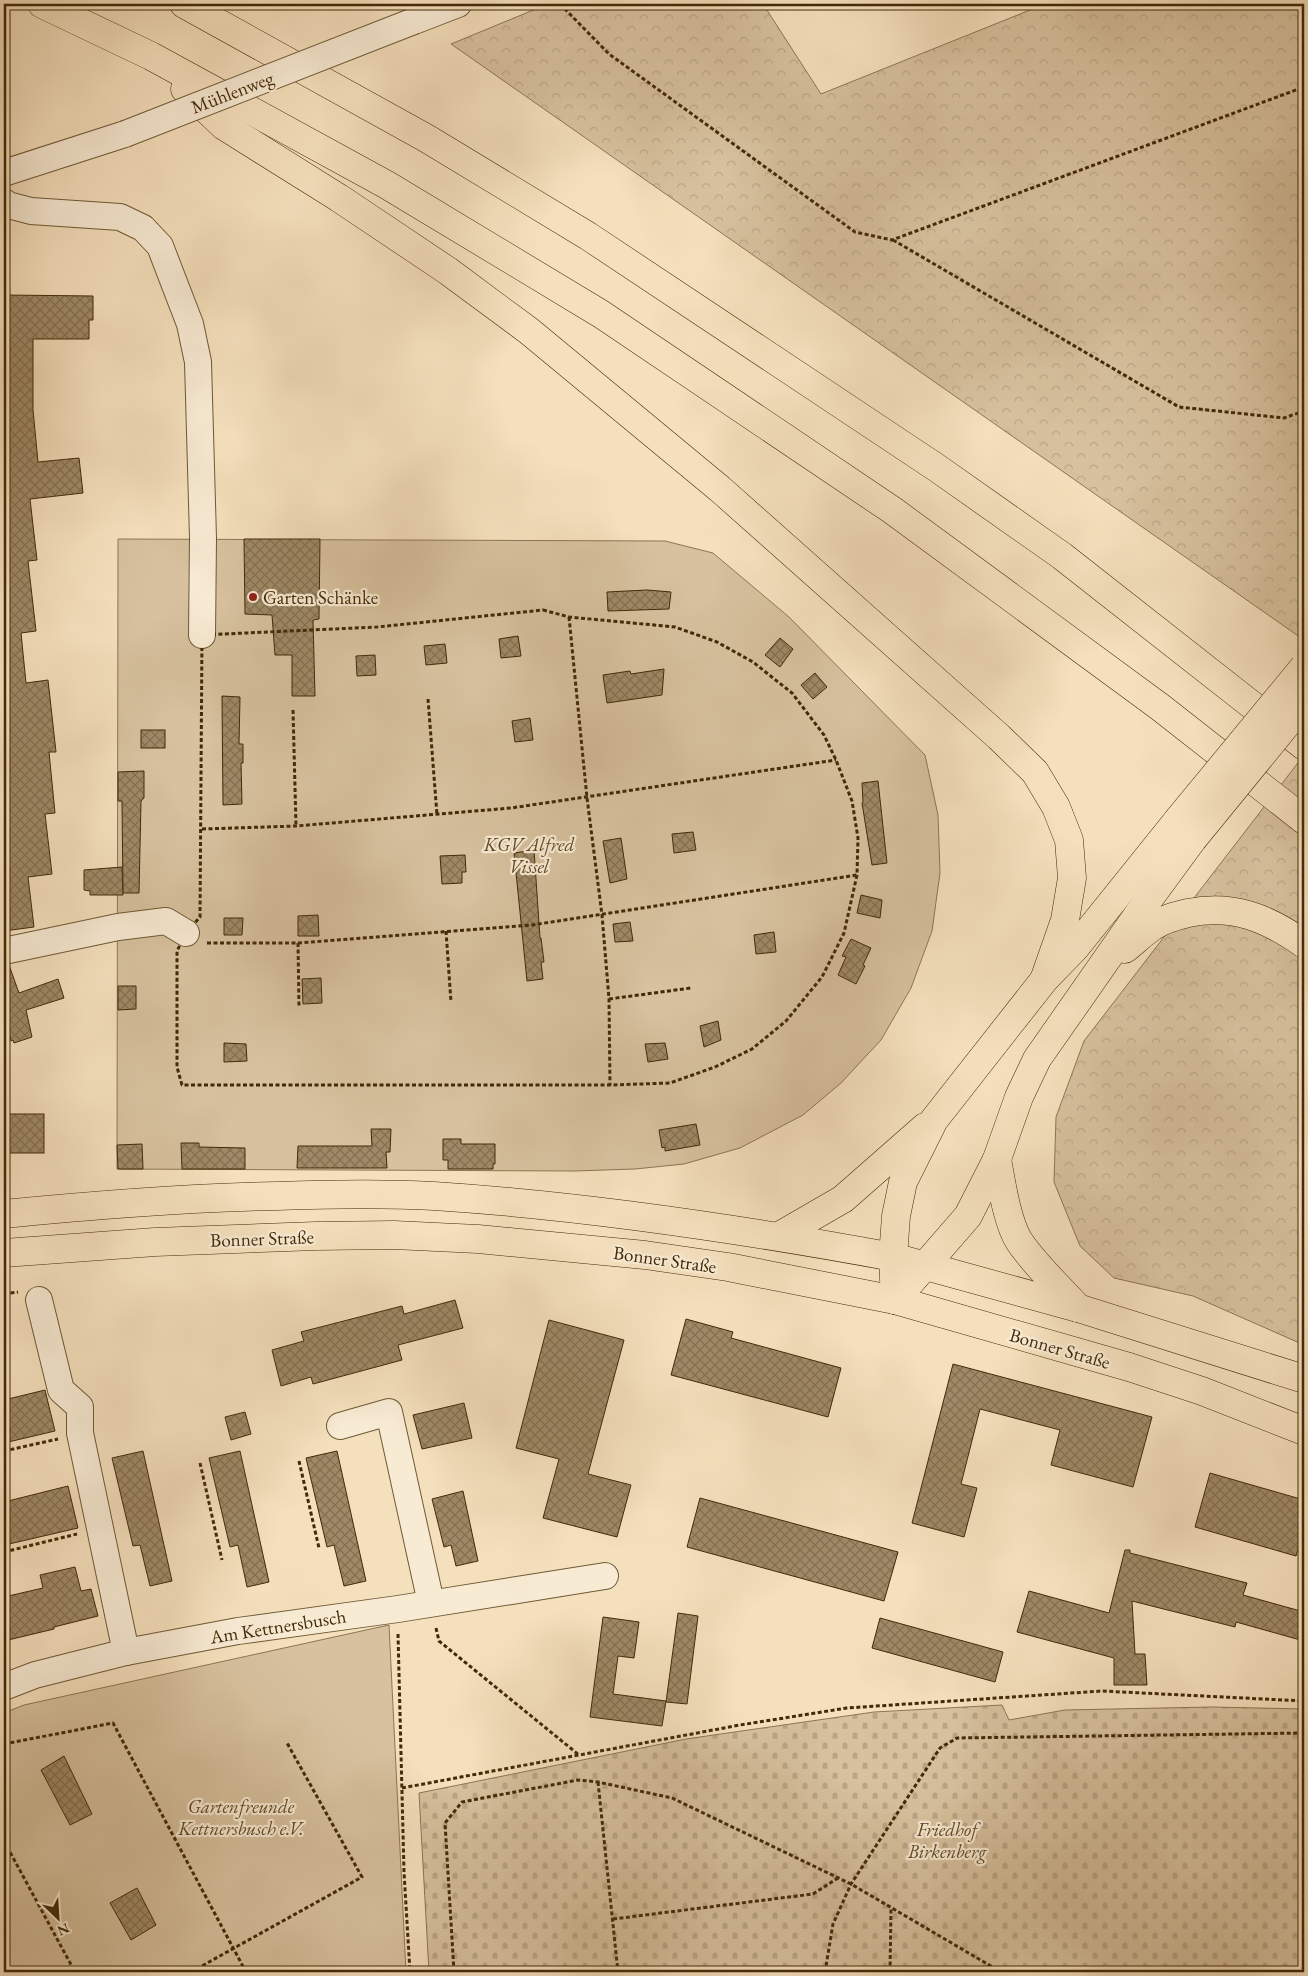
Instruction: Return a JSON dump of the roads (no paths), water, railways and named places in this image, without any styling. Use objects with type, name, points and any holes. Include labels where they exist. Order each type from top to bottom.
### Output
[{"type":"main road","points":[[42,4],[151,56],[387,185],[609,320],[900,516],[1160,707],[1304,820]]},
{"type":"main road","points":[[184,4],[426,138],[588,236],[937,468],[1062,556],[1304,746]]},
{"type":"main road","points":[[151,56],[224,126],[339,198],[448,271],[529,332],[619,404],[742,509],[999,737],[1035,772],[1056,807],[1069,840],[1072,878],[1065,920],[1044,980]]},
{"type":"main road","points":[[906,1304],[926,1264],[968,1216],[997,1159],[1019,1097],[1037,1059],[1097,972],[1185,830],[1304,667]]},
{"type":"main road","points":[[779,1236],[843,1199],[934,1120],[1044,980],[1304,702]]},
{"type":"main road","points":[[1097,972],[1153,926],[1173,916],[1203,910],[1230,910],[1254,916],[1279,927],[1304,944]]},
{"type":"main road","points":[[906,1304],[893,1257],[896,1216],[903,1182],[934,1120]]},
{"type":"main road","points":[[997,1159],[1005,1204],[1018,1240],[1043,1271],[1078,1308]]},
{"type":"main road","name":"Bonner Straße","points":[[4,1214],[219,1197],[323,1194],[432,1196],[589,1209],[779,1236],[926,1264],[1078,1308],[1304,1379]]},
{"type":"main road","name":"Bonner Straße","points":[[4,1253],[155,1242],[306,1236],[394,1236],[468,1239],[570,1247],[728,1267],[906,1304],[1165,1379],[1202,1391],[1304,1431]]},
{"type":"street","name":"Mühlenweg","points":[[4,173],[126,134],[458,4]]},
{"type":"street","points":[[4,202],[8,205],[31,211],[120,217],[144,228],[160,246],[190,324],[198,362],[203,538],[202,635]]},
{"type":"street","points":[[4,951],[118,927],[166,921],[194,938]]},
{"type":"street","points":[[39,1300],[61,1390],[80,1407],[80,1433],[126,1652]]},
{"type":"street","points":[[340,1426],[389,1412],[431,1603]]},
{"type":"street","name":"Am Kettnersbusch","points":[[4,1687],[35,1676],[126,1652],[238,1631],[398,1609],[605,1576]]},
{"type":"place","name":"Garten Schänke","points":[[253,597]]},
{"type":"park label","name":"KGV Alfred Vissel","points":[[529,855]]},
{"type":"park label","name":"Gartenfreunde Kettnersbusch e.V.","points":[[241,1817]]},
{"type":"park label","name":"Friedhof Birkenberg","points":[[947,1840]]}]
